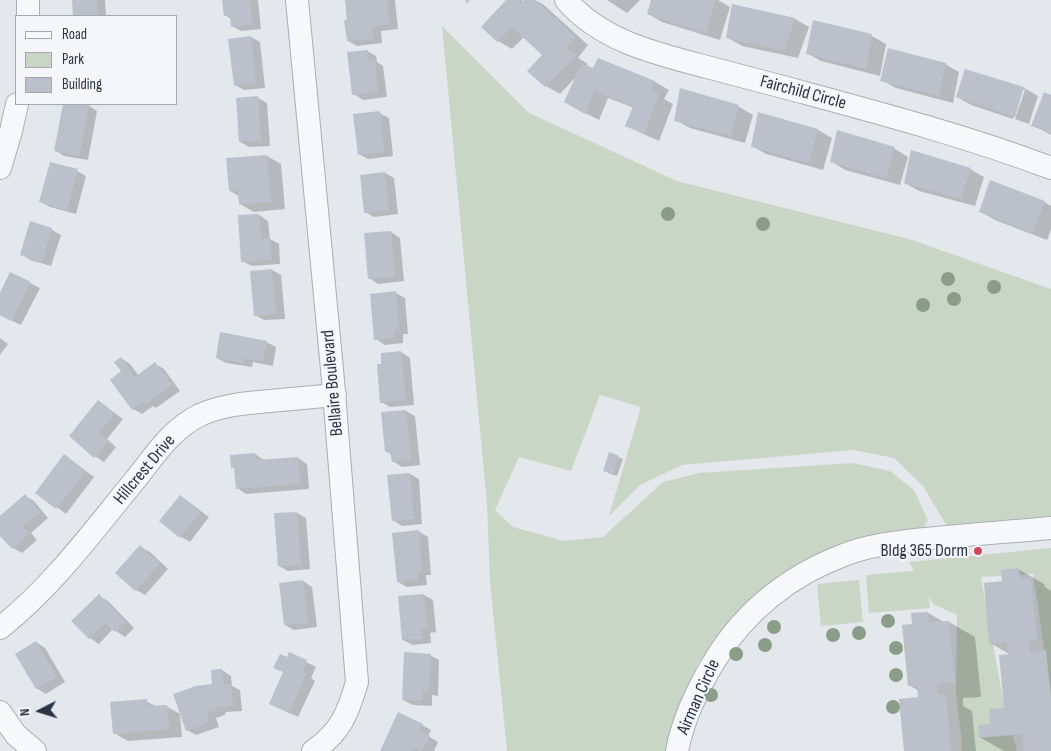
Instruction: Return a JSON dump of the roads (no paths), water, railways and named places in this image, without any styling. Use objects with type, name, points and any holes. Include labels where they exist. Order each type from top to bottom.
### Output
[{"type":"street","points":[[28,0],[28,15]]},
{"type":"street","name":"Bellaire Boulevard","points":[[297,0],[334,394],[357,682],[348,713],[328,741],[314,751]]},
{"type":"street","name":"Fairchild Circle","points":[[566,0],[572,8],[603,31],[648,52],[799,91],[1002,150],[1051,168]]},
{"type":"street","points":[[0,168],[17,105]]},
{"type":"street","name":"Hillcrest Drive","points":[[0,628],[59,572],[162,446],[190,422],[199,416],[238,404],[334,394]]},
{"type":"street","name":"Airman Circle","points":[[677,751],[694,700],[705,676],[721,650],[738,627],[757,607],[780,588],[846,554],[895,543],[938,537],[1051,528]]},
{"type":"street","points":[[0,712],[16,734],[35,751]]},
{"type":"place","name":"Bldg 365 Dorm","points":[[978,551]]}]
